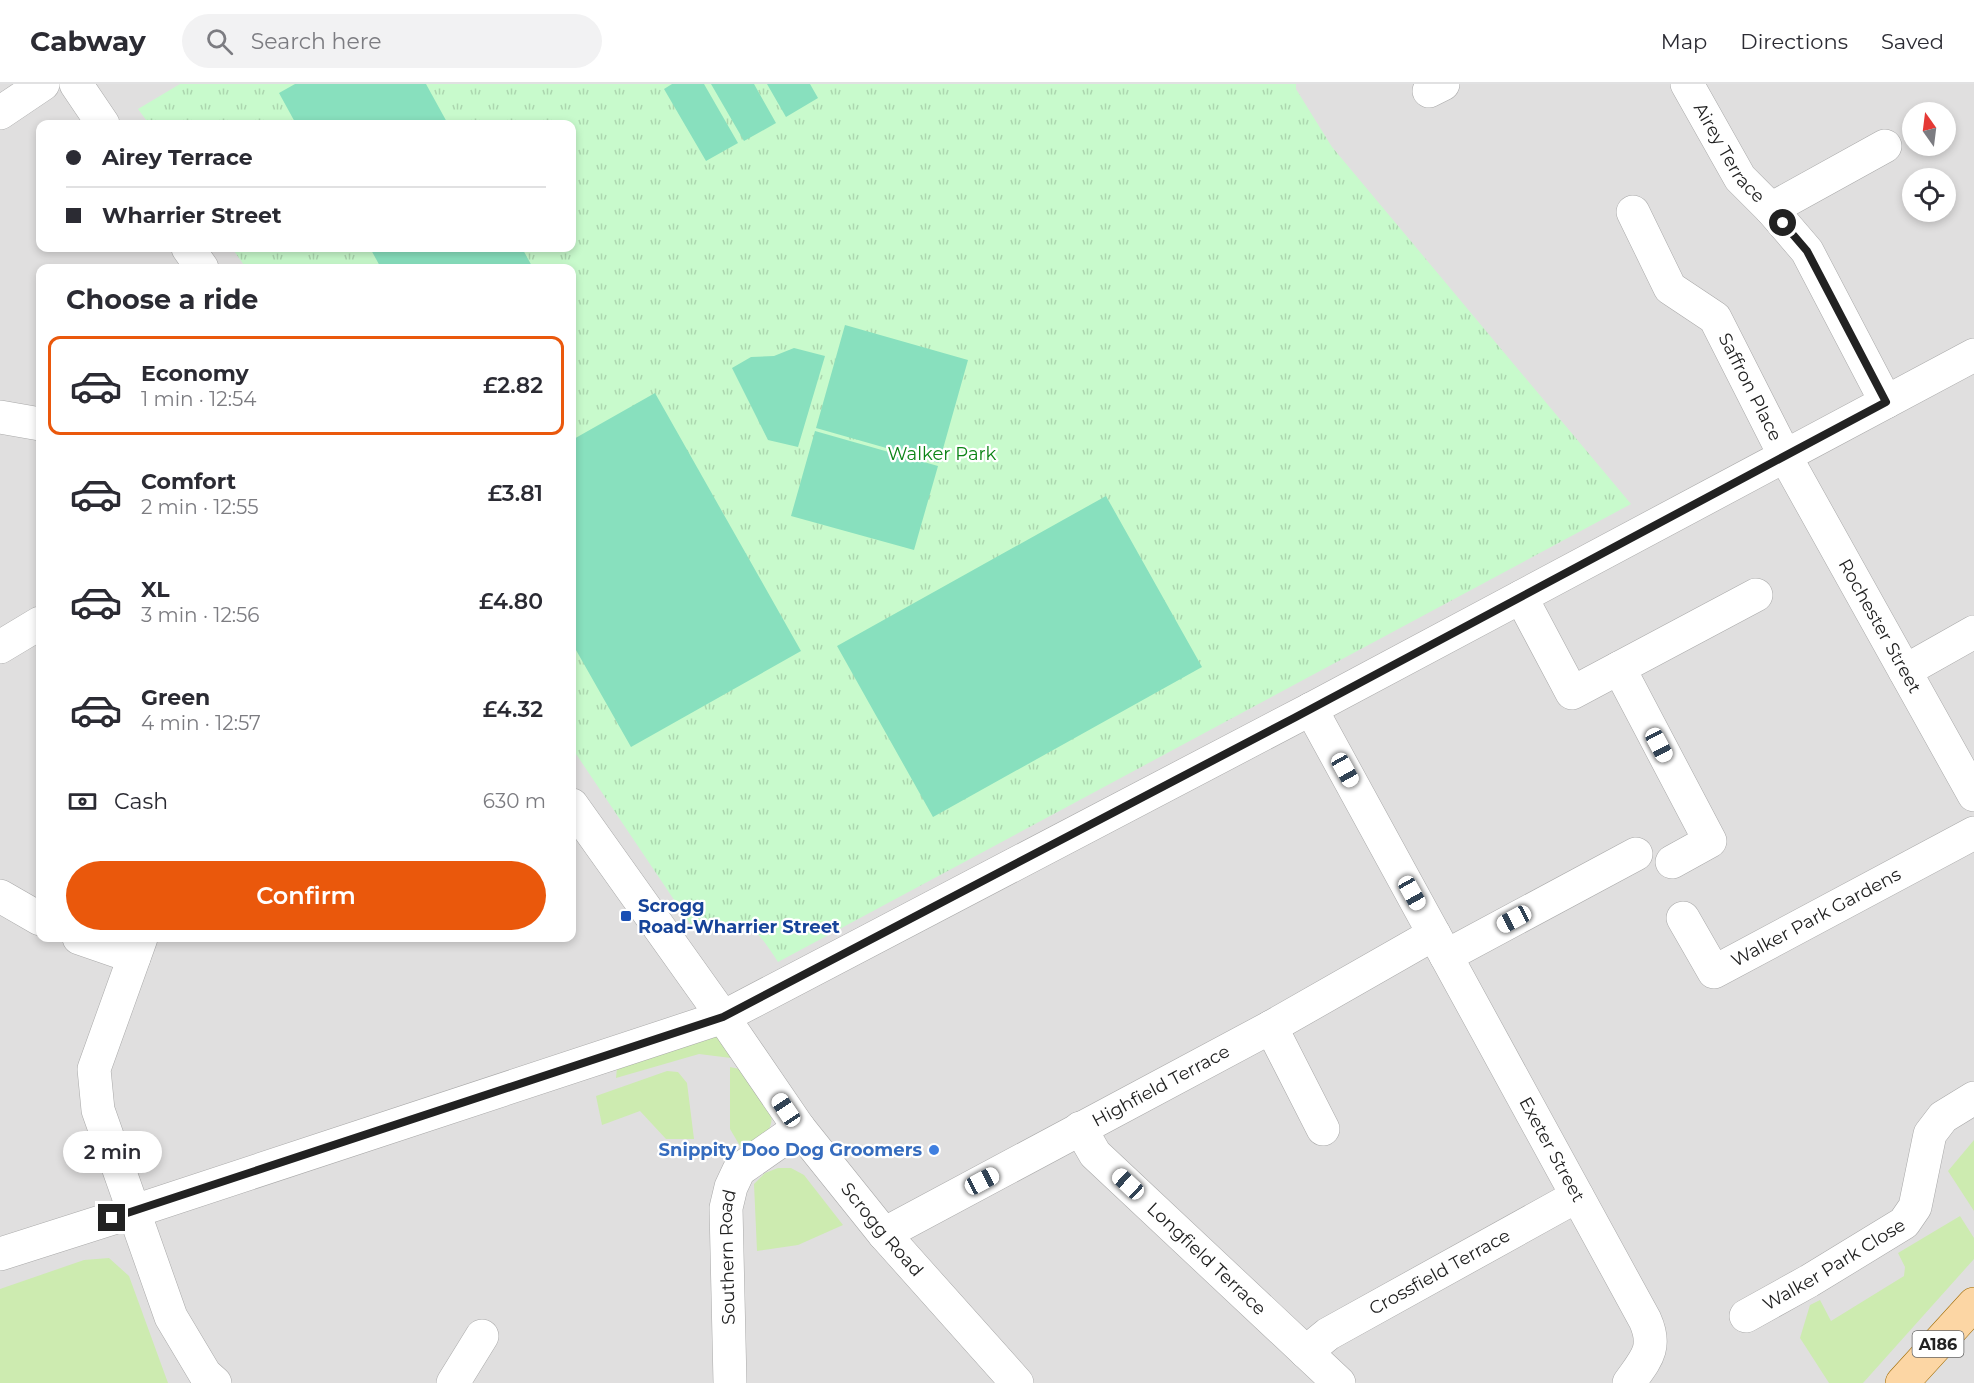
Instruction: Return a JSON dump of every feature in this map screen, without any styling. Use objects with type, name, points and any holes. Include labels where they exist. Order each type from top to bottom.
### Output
[{"type":"main road","name":"A186","points":[[1902,1383],[1974,1304]]},
{"type":"street","points":[[0,113],[43,84]]},
{"type":"street","points":[[76,84],[101,120]]},
{"type":"street","name":"Airey Terrace","points":[[1687,84],[1740,178],[1771,209],[1807,251],[1886,402]]},
{"type":"street","points":[[1771,209],[1885,146]]},
{"type":"street","name":"Saffron Place","points":[[1633,212],[1670,288],[1715,318],[1785,456]]},
{"type":"street","points":[[0,1254],[723,1017],[1311,709],[1974,356]]},
{"type":"street","points":[[0,417],[36,423]]},
{"type":"street","name":"Rochester Street","points":[[1785,456],[1974,795]]},
{"type":"street","points":[[1521,597],[1572,693],[1756,595]]},
{"type":"street","points":[[0,647],[36,625]]},
{"type":"street","points":[[1905,671],[1974,632]]},
{"type":"street","points":[[1619,668],[1710,841],[1672,862]]},
{"type":"street","name":"Exeter Street","points":[[1311,709],[1645,1320],[1650,1331],[1652,1347],[1629,1383]]},
{"type":"street","name":"Scrogg Road","points":[[576,811],[799,1128],[884,1234],[1017,1383]]},
{"type":"street","name":"Walker Park Gardens","points":[[1683,918],[1714,972],[1974,833]]},
{"type":"street","points":[[1440,945],[1636,854]]},
{"type":"street","points":[[0,896],[36,917]]},
{"type":"street","points":[[105,942],[137,947],[94,1069],[98,1110],[171,1317],[206,1374],[215,1383]]},
{"type":"street","name":"Highfield Terrace","points":[[884,1234],[1271,1027],[1440,945]]},
{"type":"street","points":[[1271,1027],[1323,1129]]},
{"type":"street","name":"Walker Park Close","points":[[1746,1316],[1904,1223],[1915,1207],[1930,1134],[1943,1117],[1974,1098]]},
{"type":"street","name":"Southern Road","points":[[730,1383],[726,1208],[731,1187],[739,1170],[799,1128]]},
{"type":"street","name":"Longfield Terrace","points":[[1080,1128],[1095,1154],[1339,1383]]},
{"type":"street","name":"Crossfield Terrace","points":[[1306,1352],[1328,1334],[1577,1196]]},
{"type":"street","points":[[453,1383],[482,1336]]},
{"type":"shaded area","points":[[0,84],[1974,84],[1974,1383],[0,1383]]},
{"type":"green space","name":"Walker Park","points":[[180,84],[1296,84],[1296,89],[1332,147],[1631,504],[778,962],[761,938],[745,924],[725,922],[695,931],[576,754],[576,264],[243,264],[235,252],[576,252],[576,120],[146,120],[138,109]]},
{"type":"green space","points":[[295,84],[426,84],[446,120],[294,120],[279,93]]},
{"type":"green space","points":[[672,84],[704,84],[738,143],[706,161],[664,89]]},
{"type":"green space","points":[[711,84],[754,84],[776,123],[744,141]]},
{"type":"green space","points":[[767,84],[810,84],[818,98],[786,117]]},
{"type":"green space","points":[[372,252],[524,252],[531,264],[379,264]]},
{"type":"green space","points":[[845,325],[968,360],[939,463],[816,428]]},
{"type":"green space","points":[[794,348],[825,356],[798,447],[768,440],[732,368],[751,357],[774,356]]},
{"type":"green space","points":[[655,393],[801,651],[631,747],[576,650],[576,438]]},
{"type":"green space","points":[[815,431],[938,466],[914,550],[791,516]]},
{"type":"green space","points":[[1106,496],[1202,667],[933,817],[837,646]]},
{"type":"green space","points":[[721,1035],[739,1059],[699,1054],[616,1078],[617,1068]]},
{"type":"green space","points":[[730,1067],[744,1070],[763,1094],[771,1111],[772,1120],[763,1138],[743,1151],[730,1129]]},
{"type":"green space","points":[[667,1071],[678,1072],[687,1083],[694,1139],[666,1139],[640,1111],[602,1125],[596,1096]]},
{"type":"green space","points":[[1974,1140],[1974,1211],[1948,1171]]},
{"type":"green space","points":[[778,1168],[791,1168],[804,1175],[843,1225],[798,1245],[757,1251],[754,1184],[765,1173]]},
{"type":"green space","points":[[1960,1216],[1974,1238],[1974,1259],[1863,1383],[1829,1383],[1800,1338],[1810,1305],[1820,1300],[1831,1321],[1904,1276],[1905,1267],[1898,1253]]},
{"type":"green space","points":[[109,1258],[129,1276],[168,1383],[0,1383],[0,1289],[84,1260]]},
{"type":"place","name":"Scrogg Road-Wharrier Street","points":[[626,916]]},
{"type":"place","name":"Snippity Doo Dog Groomers","points":[[934,1150]]},
{"type":"route","points":[[112,1218],[723,1017],[1294,718],[1886,402],[1807,251],[1783,223]]}]
